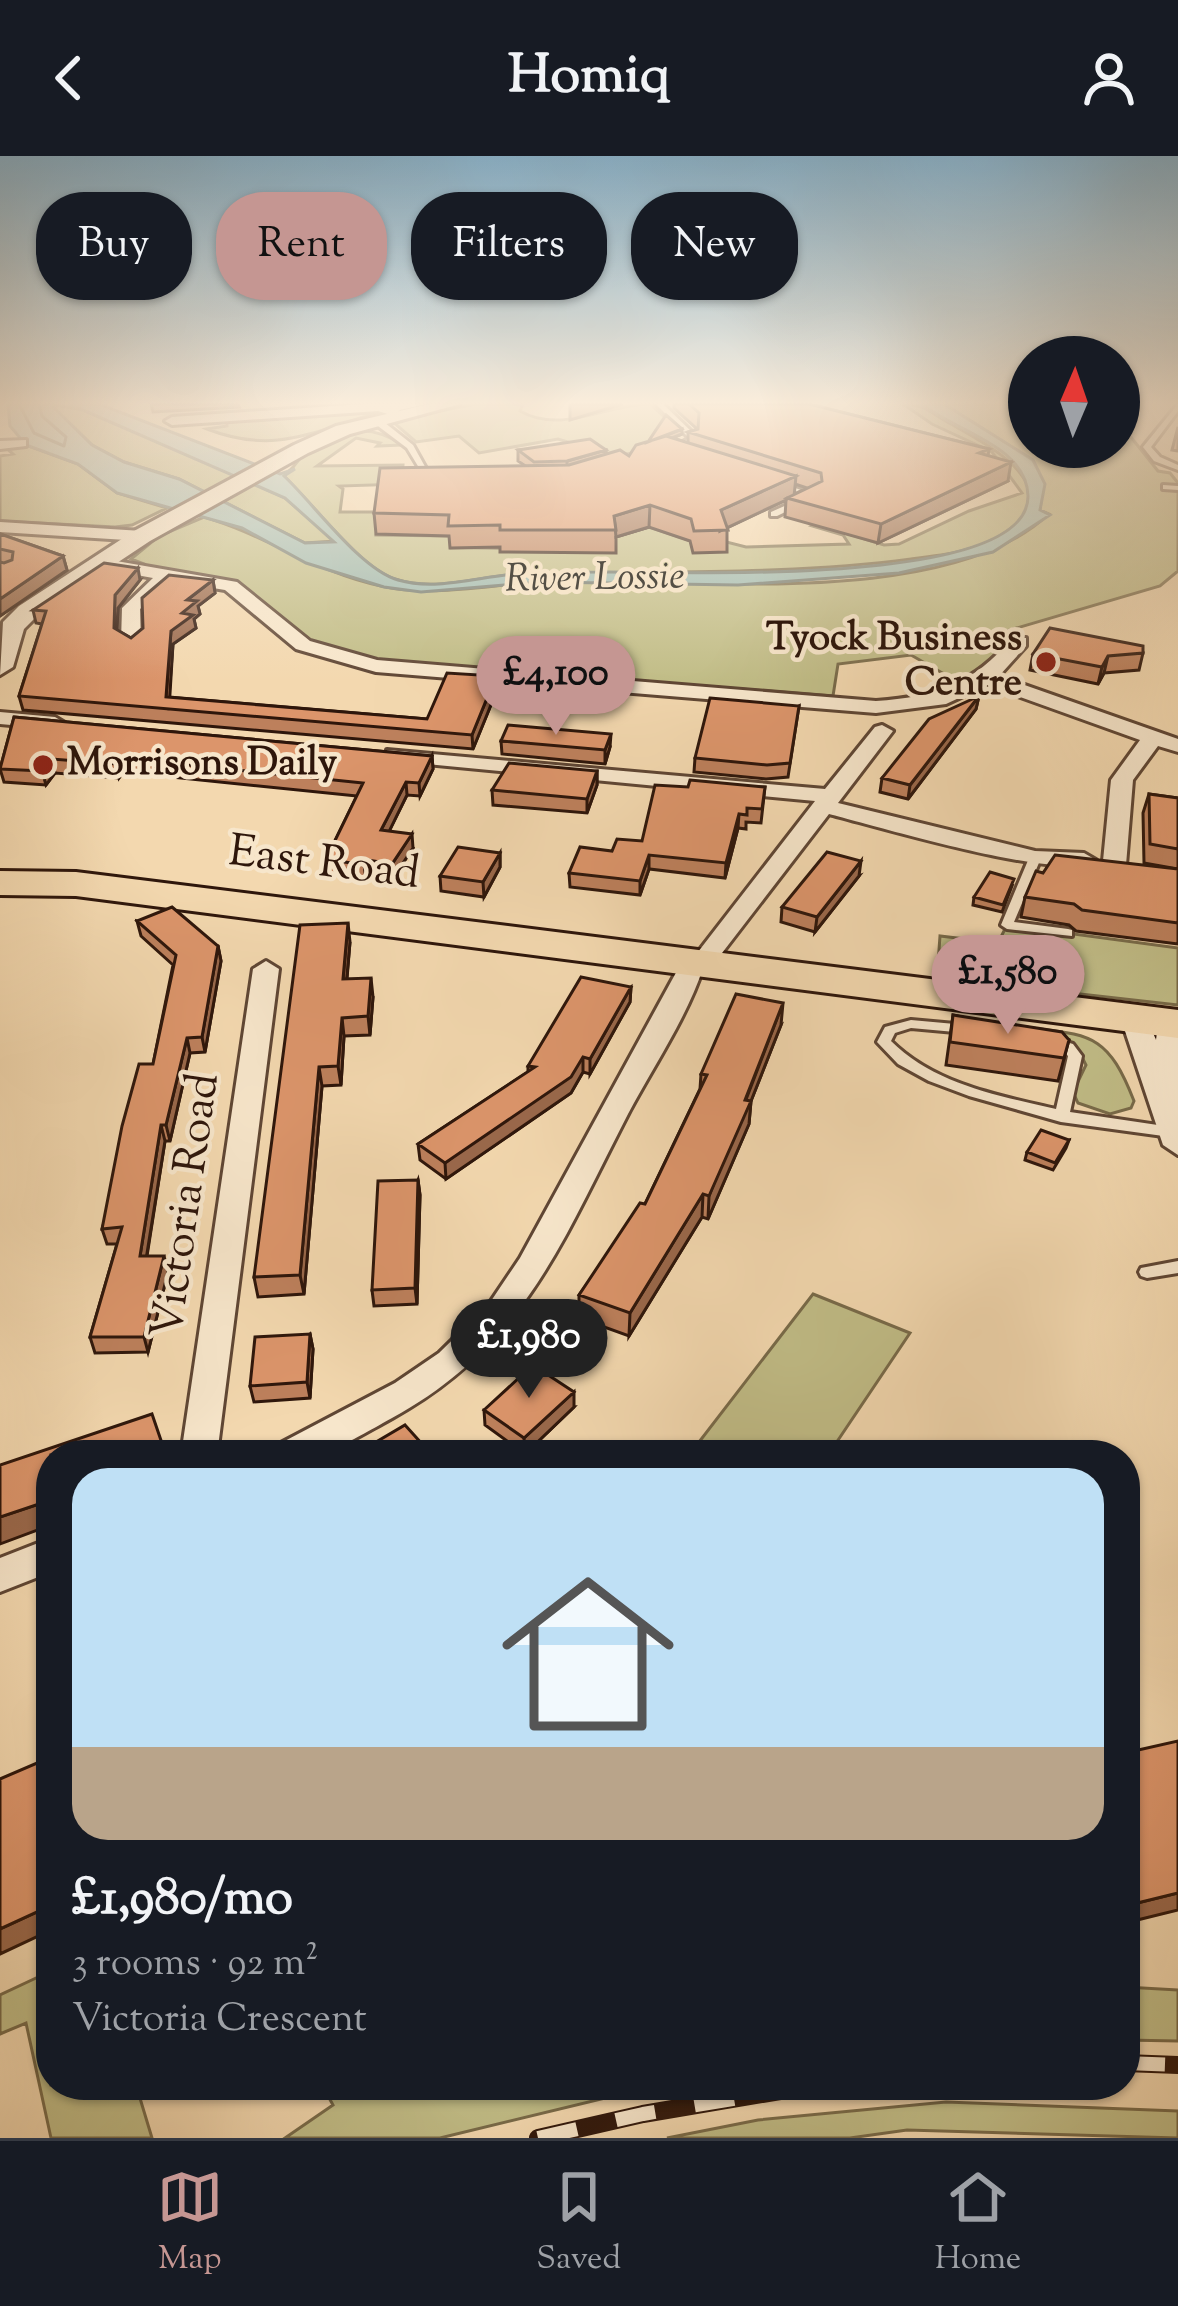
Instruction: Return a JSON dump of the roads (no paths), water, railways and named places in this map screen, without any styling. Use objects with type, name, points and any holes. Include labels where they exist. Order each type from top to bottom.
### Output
[{"type":"highway","points":[[0,861],[76,884]]},
{"type":"highway","points":[[0,883],[76,884]]},
{"type":"highway","name":"East Road","points":[[76,884],[1161,1022]]},
{"type":"street","points":[[0,667],[12,627],[99,563],[213,496]]},
{"type":"street","points":[[0,527],[142,536]]},
{"type":"street","points":[[99,563],[231,586],[303,646],[376,666],[876,707],[932,701],[989,679],[1018,642]]},
{"type":"street","points":[[131,640],[131,608],[168,574]]},
{"type":"street","points":[[989,679],[1166,742]]},
{"type":"street","points":[[0,718],[71,725]]},
{"type":"street","points":[[320,1440],[407,1393],[451,1362],[501,1313],[533,1265],[697,965],[882,731]]},
{"type":"street","points":[[1166,742],[1126,763],[1117,809],[1114,871],[1178,880]]},
{"type":"street","points":[[380,754],[827,801],[1035,858],[1084,860]]},
{"type":"street","name":"Victoria Road","points":[[201,1440],[266,969]]},
{"type":"street","points":[[1161,1022],[1164,1102],[1176,1137]]},
{"type":"street","points":[[0,1575],[36,1561]]},
{"type":"lane","points":[[774,514],[813,496]]},
{"type":"lane","points":[[1035,858],[1007,925],[1067,933]]},
{"type":"lane","points":[[982,1032],[911,1024],[886,1034],[884,1042],[890,1051],[934,1074],[1018,1107],[1176,1137]]},
{"type":"lane","points":[[1026,1038],[1060,1044],[1074,1054],[1061,1117]]},
{"type":"lane","points":[[1147,1272],[1178,1267]]},
{"type":"water","name":"River Lossie","points":[[129,496],[213,496],[305,543],[334,542],[282,496],[303,496],[353,550],[383,574],[412,583],[442,584],[547,572],[763,572],[910,561],[971,548],[1013,526],[1028,496],[1043,496],[1040,510],[1050,515],[993,552],[899,573],[738,585],[541,582],[421,592],[384,587],[306,563],[242,528]]},
{"type":"railway","points":[[1140,2064],[1178,2065]]},
{"type":"railway","points":[[538,2138],[727,2100]]},
{"type":"place","name":"Tyock Business Centre","points":[[1046,662]]},
{"type":"place","name":"Morrisons Daily","points":[[43,765]]}]
